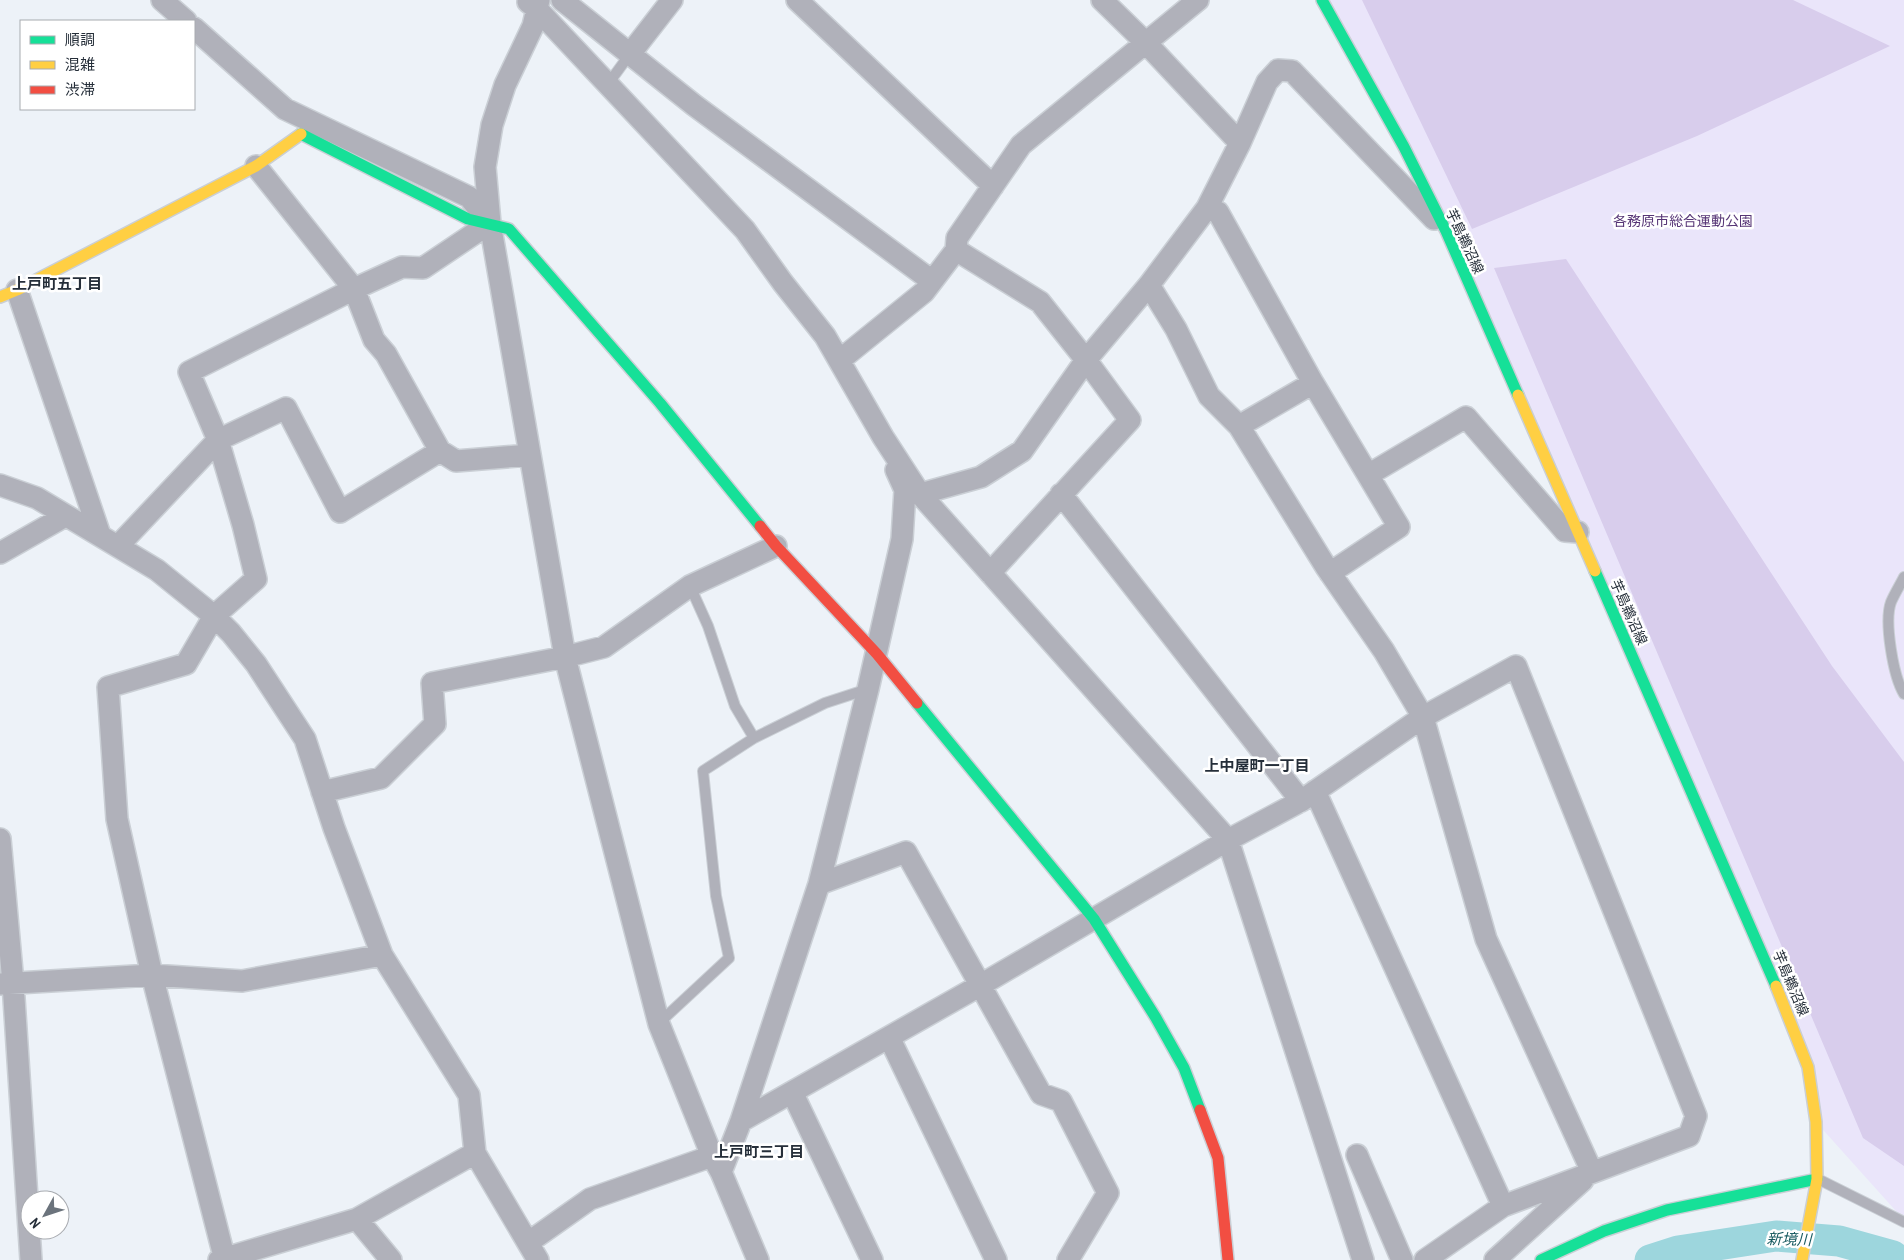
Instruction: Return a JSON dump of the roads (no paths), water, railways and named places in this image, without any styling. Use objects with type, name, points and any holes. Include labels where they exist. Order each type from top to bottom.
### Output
[{"type":"street","points":[[162,0],[185,20]]},
{"type":"street","points":[[562,0],[702,110],[932,281]]},
{"type":"street","points":[[630,54],[672,0]]},
{"type":"street","points":[[797,0],[993,186]]},
{"type":"street","points":[[1102,0],[1146,43],[1240,143]]},
{"type":"street","points":[[840,360],[924,292],[956,250],[958,238],[1021,145],[1198,0]]},
{"type":"street","name":"芋島鵜沼線","points":[[1322,0],[1404,147],[1446,231],[1784,1003],[1808,1067],[1816,1122],[1817,1179],[1802,1260]]},
{"type":"street","points":[[534,3],[745,230],[783,283],[825,336],[883,437],[920,494],[1228,840],[1363,1260]]},
{"type":"street","points":[[534,3],[533,26],[506,86],[492,125],[486,167],[490,223],[565,657],[658,1024],[758,1260]]},
{"type":"street","points":[[195,29],[285,108],[469,197],[490,223]]},
{"type":"street","points":[[920,494],[981,477],[1022,451],[1086,360],[1149,285],[1207,208],[1240,143],[1267,82],[1278,70],[1292,71],[1446,231]]},
{"type":"street","points":[[100,535],[8,294],[256,166],[301,134],[468,219],[509,229],[660,403],[776,546],[877,654],[1094,919],[1156,1018],[1184,1068],[1218,1158],[1228,1260]]},
{"type":"street","points":[[256,166],[354,289],[374,340],[386,354],[440,451],[456,461],[530,455]]},
{"type":"street","points":[[1207,208],[1218,212],[1314,383],[1399,527],[1330,573]]},
{"type":"street","points":[[475,1153],[357,1219],[223,1260],[152,975],[117,819],[108,687],[186,664],[214,616],[256,579],[243,525],[218,440],[190,372],[354,289],[402,267],[423,268],[490,223]]},
{"type":"street","points":[[956,250],[1040,302],[1130,420],[990,573]]},
{"type":"street","points":[[1149,285],[1176,329],[1209,396],[1239,426],[1330,573],[1384,651],[1424,717],[1486,939],[1592,1172]]},
{"type":"street","points":[[1239,426],[1314,383]]},
{"type":"street","points":[[118,546],[218,440],[286,408],[340,512],[440,451]]},
{"type":"street","points":[[1368,475],[1466,417],[1565,531],[1578,532]]},
{"type":"street","points":[[0,486],[37,498],[156,570],[214,616],[232,633],[256,664],[305,739],[334,828],[382,955],[469,1095],[475,1153],[533,1251],[590,1199],[717,1164],[741,1121],[819,884],[877,654],[902,539],[904,490],[883,437]]},
{"type":"street","points":[[1061,494],[1308,796],[1503,1206]]},
{"type":"street","points":[[0,553],[65,516]]},
{"type":"street","points":[[322,792],[381,778],[429,731],[436,724],[432,683],[565,657],[604,647],[690,586],[776,546]]},
{"type":"street","points":[[741,1121],[979,986],[1228,840],[1308,796],[1424,717],[1516,666],[1696,1116],[1689,1136],[1503,1206],[1425,1260]]},
{"type":"street","points":[[0,839],[6,984],[31,1260]]},
{"type":"street","points":[[819,884],[906,852],[979,986],[1041,1094],[1061,1101],[1108,1193],[1068,1260]]},
{"type":"street","points":[[6,984],[152,975],[242,981],[382,955]]},
{"type":"street","points":[[889,1037],[996,1260]]},
{"type":"street","points":[[792,1092],[872,1260]]},
{"type":"street","points":[[1357,1156],[1402,1260]]},
{"type":"street","points":[[1495,1260],[1592,1172]]},
{"type":"street","points":[[1541,1260],[1604,1231],[1666,1210],[1817,1179]]},
{"type":"street","points":[[357,1219],[391,1260]]},
{"type":"lane","points":[[608,84],[630,54]]},
{"type":"lane","points":[[1904,577],[1890,603],[1889,638],[1899,685],[1904,694]]},
{"type":"lane","points":[[690,586],[708,626],[735,706],[754,738]]},
{"type":"lane","points":[[658,1024],[729,958],[716,896],[703,772],[754,738],[825,703],[868,690]]},
{"type":"lane","points":[[1817,1179],[1904,1222]]},
{"type":"waterway","name":"新境川","points":[[1650,1260],[1678,1251],[1776,1236],[1839,1241],[1893,1256],[1898,1260]]},
{"type":"district","name":"上戸町五丁目","points":[[57,283]]},
{"type":"district","name":"上中屋町一丁目","points":[[1257,765]]},
{"type":"district","name":"上戸町三丁目","points":[[759,1151]]},
{"type":"park label","name":"各務原市総合運動公園","points":[[1683,221]]}]
